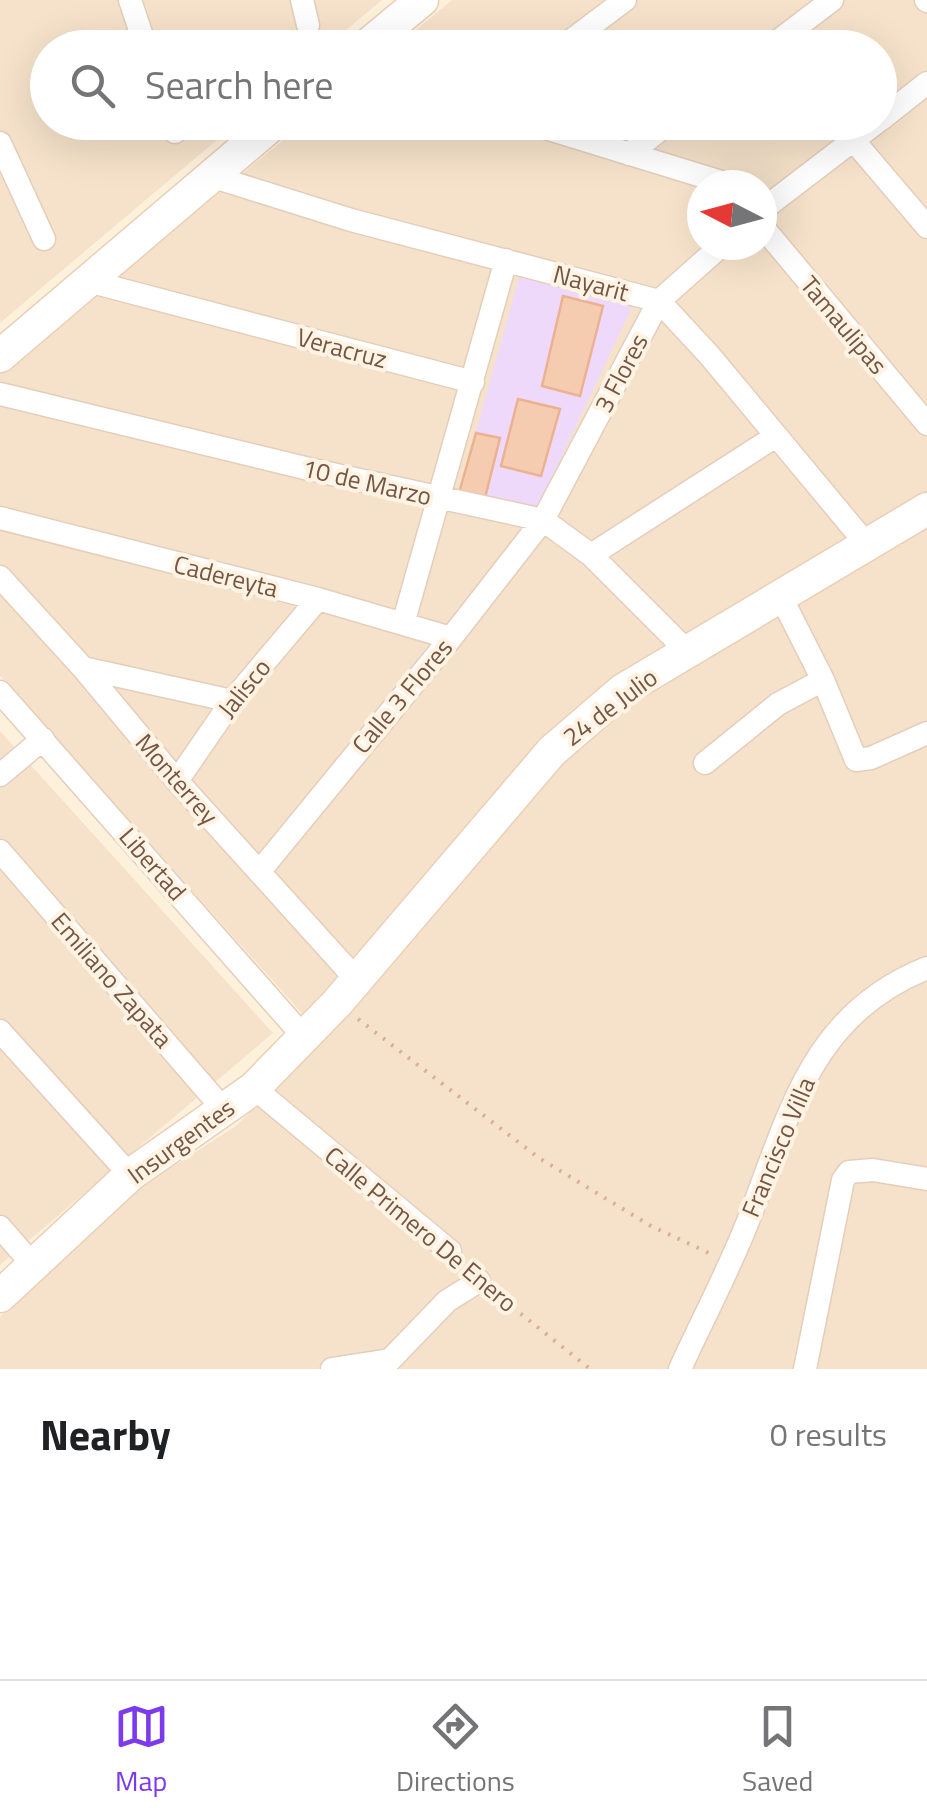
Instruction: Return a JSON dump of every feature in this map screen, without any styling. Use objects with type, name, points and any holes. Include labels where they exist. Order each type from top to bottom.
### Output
[{"type":"street","points":[[130,0],[140,30]]},
{"type":"street","points":[[302,0],[308,25]]},
{"type":"street","points":[[386,30],[422,0]]},
{"type":"street","points":[[585,30],[626,0]]},
{"type":"street","points":[[793,30],[832,0]]},
{"type":"street","points":[[897,106],[927,82]]},
{"type":"street","points":[[0,356],[255,140]]},
{"type":"street","points":[[584,140],[687,172]]},
{"type":"street","points":[[629,154],[647,140]]},
{"type":"street","points":[[777,194],[854,141],[927,227]]},
{"type":"street","points":[[0,143],[44,239]]},
{"type":"street","name":"Nayarit","points":[[214,177],[351,220],[659,302],[710,356],[868,546]]},
{"type":"street","name":"Tamaulipas","points":[[777,244],[927,424]]},
{"type":"street","points":[[404,624],[506,260]]},
{"type":"street","name":"3 Flores","points":[[544,520],[659,302],[705,260]]},
{"type":"street","name":"Veracruz","points":[[88,281],[473,382]]},
{"type":"street","name":"10 de Marzo","points":[[0,394],[544,520],[591,554],[688,652]]},
{"type":"street","points":[[591,554],[776,436]]},
{"type":"street","name":"24 de Julio","points":[[347,991],[552,751],[623,690],[927,510]]},
{"type":"street","name":"Cadereyta","points":[[0,518],[318,599],[451,638]]},
{"type":"street","name":"Calle 3 Flores","points":[[259,872],[544,520]]},
{"type":"street","name":"Monterrey","points":[[0,577],[259,872],[347,991]]},
{"type":"street","points":[[781,597],[823,680],[856,760],[871,758],[927,733]]},
{"type":"street","name":"Jalisco","points":[[176,782],[232,700],[318,599]]},
{"type":"street","points":[[82,668],[232,700]]},
{"type":"street","points":[[705,763],[778,704],[823,680]]},
{"type":"street","name":"Libertad","points":[[0,692],[304,1038]]},
{"type":"street","points":[[0,775],[43,740]]},
{"type":"street","name":"Emiliano Zapata","points":[[0,851],[224,1110]]},
{"type":"street","name":"Francisco Villa","points":[[680,1369],[753,1209],[796,1094],[834,1033],[861,1005],[884,988],[927,968]]},
{"type":"street","name":"Insurgentes","points":[[0,1296],[130,1175],[254,1088],[347,991]]},
{"type":"street","points":[[0,1031],[130,1175]]},
{"type":"street","name":"Calle Primero De Enero","points":[[254,1088],[450,1251]]},
{"type":"street","points":[[805,1369],[843,1180],[849,1172],[874,1170],[927,1179]]},
{"type":"street","points":[[0,1227],[33,1265]]},
{"type":"street","points":[[332,1369],[390,1360],[448,1301],[479,1281]]},
{"type":"path","points":[[347,991],[539,1158],[651,1226],[729,1262]]},
{"type":"path","name":"Calle Primero De Enero","points":[[479,1281],[590,1369]]},
{"type":"shaded area","points":[[0,0],[382,0],[346,30],[30,30],[30,140],[217,140],[0,323]]},
{"type":"shaded area","points":[[452,0],[927,0],[927,1369],[0,1369],[0,1317],[119,1201],[236,1126],[324,1038],[0,676],[0,373],[283,140],[897,140],[897,30],[416,30]]},
{"type":"shaded area","points":[[520,274],[633,305],[537,509],[459,493]]},
{"type":"shaded area","points":[[0,731],[273,1033],[0,1265]]},
{"type":"building","points":[[563,296],[603,306],[580,396],[542,386]]},
{"type":"building","points":[[518,399],[560,409],[541,476],[501,466]]},
{"type":"building","points":[[476,433],[500,438],[485,498],[459,493]]}]
